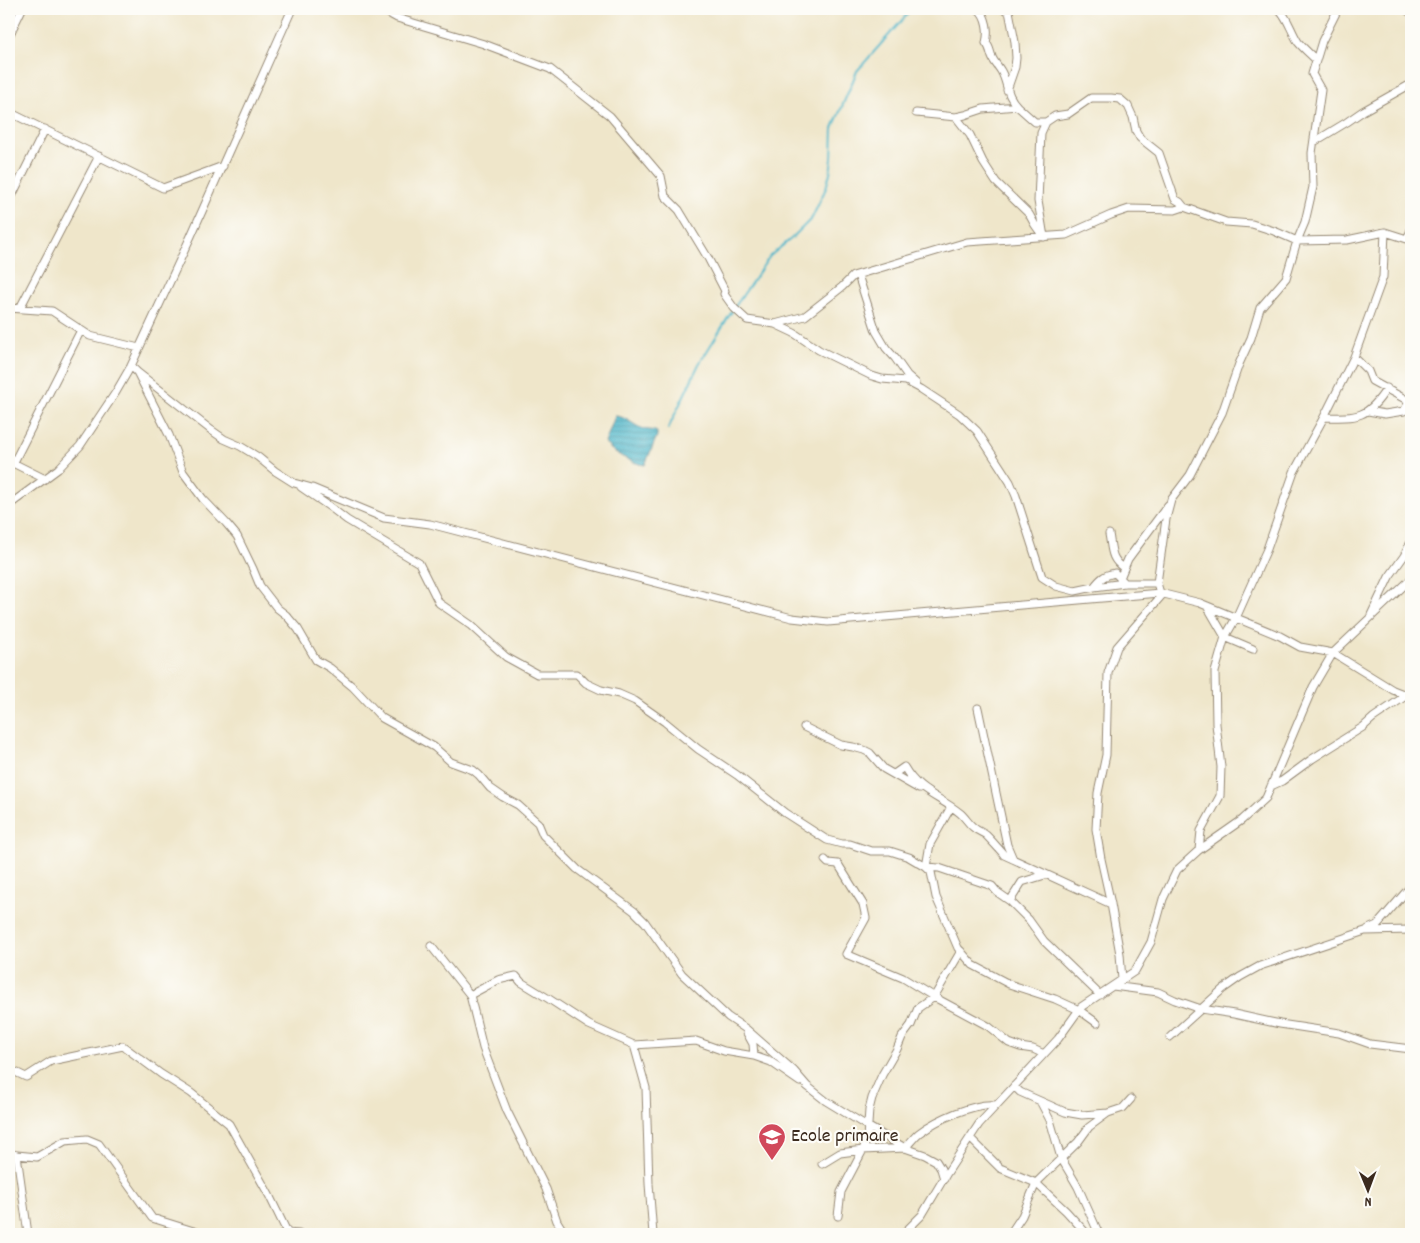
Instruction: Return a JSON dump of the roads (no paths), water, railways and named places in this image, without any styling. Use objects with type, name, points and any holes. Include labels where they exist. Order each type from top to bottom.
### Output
[{"type":"street","points":[[9,36],[22,9]]},
{"type":"street","points":[[9,505],[58,469],[80,446],[131,366],[223,166],[292,9]]},
{"type":"street","points":[[381,9],[397,18],[484,44],[550,69],[610,116],[661,176],[665,196],[679,210],[708,258],[724,294],[734,308],[747,320],[774,324],[794,333],[819,350],[872,376],[882,379],[906,381],[959,414],[976,432],[1010,482],[1042,577],[1056,586],[1075,591],[1122,581],[1158,583]]},
{"type":"street","points":[[978,9],[985,18],[986,43],[989,45],[994,62],[1001,72],[1007,91],[1017,106],[1035,122],[1046,122]]},
{"type":"street","points":[[1003,9],[1009,11],[1015,42],[1015,68],[1007,91]]},
{"type":"street","points":[[1279,9],[1284,14],[1299,43],[1316,60]]},
{"type":"street","points":[[1113,598],[1122,581],[1124,568],[1128,560],[1190,475],[1222,413],[1239,364],[1251,338],[1260,308],[1286,278],[1305,222],[1313,187],[1312,153],[1321,90],[1312,74],[1322,41],[1338,9]]},
{"type":"street","points":[[1405,9],[1411,13]]},
{"type":"street","points":[[1314,142],[1411,84]]},
{"type":"street","points":[[1044,237],[1038,201],[1040,133],[1046,122],[1055,116],[1068,114],[1092,98],[1120,99],[1128,106],[1136,131],[1140,138],[1159,153],[1175,199],[1184,207],[1226,222],[1252,224],[1297,241],[1347,240],[1385,232],[1409,239],[1411,230]]},
{"type":"street","points":[[916,113],[956,117],[983,109],[1017,106]]},
{"type":"street","points":[[9,112],[163,188],[223,166]]},
{"type":"street","points":[[956,117],[970,135],[983,162],[996,182],[1029,214],[1044,237]]},
{"type":"street","points":[[9,202],[44,129]]},
{"type":"street","points":[[20,308],[99,156]]},
{"type":"street","points":[[774,324],[805,316],[853,276],[968,242],[1066,236],[1111,215],[1129,209],[1175,210],[1184,207]]},
{"type":"street","points":[[1199,850],[1201,831],[1220,796],[1221,767],[1216,724],[1215,672],[1225,637],[1236,618],[1267,549],[1294,472],[1354,357],[1383,277],[1385,232]]},
{"type":"street","points":[[858,274],[876,331],[886,348],[907,375],[921,389]]},
{"type":"street","points":[[10,310],[20,308],[52,311],[90,336],[139,348]]},
{"type":"street","points":[[45,479],[11,462],[81,330]]},
{"type":"street","points":[[1354,357],[1368,371],[1372,381],[1410,403],[1404,411],[1385,414],[1368,411]]},
{"type":"street","points":[[131,366],[169,435],[183,472],[203,500],[237,536],[260,586],[277,608],[298,629],[316,660],[330,668],[353,687],[382,718],[434,747],[451,762],[473,770],[490,788],[503,798],[518,805],[538,823],[543,834],[577,869],[634,911],[645,922],[682,974],[728,1017],[746,1029],[794,1071],[807,1086]]},
{"type":"street","points":[[136,372],[224,439],[258,457],[275,471],[347,520],[419,563],[439,603],[471,625],[506,657],[537,674],[577,674],[586,683],[601,690],[619,694],[635,702],[666,722],[785,813],[827,840],[850,844],[871,851],[890,851],[909,857],[926,866],[939,868],[992,886],[1029,920],[1044,941],[1100,995]]},
{"type":"street","points":[[1324,417],[1352,417],[1361,415],[1379,401],[1387,388]]},
{"type":"street","points":[[294,483],[332,496],[384,518],[430,524],[792,618],[828,622],[1162,594],[1207,606],[1280,636],[1300,647],[1332,653],[1393,690],[1408,694]]},
{"type":"street","points":[[1162,594],[1158,583],[1166,519],[1171,500]]},
{"type":"street","points":[[1108,534],[1112,555],[1118,564],[1124,568]]},
{"type":"street","points":[[1368,620],[1389,577],[1404,556],[1411,542]]},
{"type":"street","points":[[1112,555],[1128,560]]},
{"type":"street","points":[[1094,587],[1100,579],[1115,573],[1122,581]]},
{"type":"street","points":[[903,1234],[922,1215],[979,1124],[1058,1039],[1079,1010],[1135,971],[1151,942],[1163,899],[1177,870],[1199,850],[1242,820],[1266,798],[1313,687],[1332,653],[1411,580]]},
{"type":"street","points":[[1122,980],[1112,904],[1096,829],[1098,793],[1106,754],[1108,673],[1117,647],[1162,594]]},
{"type":"street","points":[[1207,606],[1225,637],[1253,649]]},
{"type":"street","points":[[1271,786],[1282,782],[1318,755],[1363,727],[1408,694]]},
{"type":"street","points":[[978,708],[1007,845],[1013,859]]},
{"type":"street","points":[[804,727],[841,745],[853,746],[870,753],[884,768],[961,813],[973,827],[987,836],[1004,855],[1112,904]]},
{"type":"street","points":[[894,774],[904,767],[909,775],[930,795]]},
{"type":"street","points":[[951,807],[930,844],[926,866],[930,872],[936,897],[958,948],[973,965],[1009,984],[1055,999],[1079,1010],[1097,1023]]},
{"type":"street","points":[[825,860],[828,863],[838,864],[863,904],[866,918],[846,954],[904,978],[934,997],[988,1026],[1009,1043],[1034,1049],[1044,1054]]},
{"type":"street","points":[[1010,901],[1022,882],[1045,875]]},
{"type":"street","points":[[1170,1037],[1223,989],[1260,966],[1378,925],[1411,886]]},
{"type":"street","points":[[1365,931],[1411,930]]},
{"type":"street","points":[[431,946],[470,995],[483,1048],[507,1111],[546,1189],[557,1221],[565,1234]]},
{"type":"street","points":[[838,1216],[841,1192],[863,1150],[867,1138],[869,1110],[882,1075],[902,1037],[911,1025],[918,1008],[934,997],[961,951]]},
{"type":"street","points":[[470,995],[498,980],[516,976],[520,982],[589,1025],[634,1045],[696,1040],[724,1051],[754,1056],[771,1062],[826,1101],[867,1126],[905,1148],[936,1161],[944,1178]]},
{"type":"street","points":[[1113,986],[1158,992],[1201,1009],[1339,1034],[1370,1044],[1411,1049]]},
{"type":"street","points":[[746,1029],[753,1044],[754,1056]]},
{"type":"street","points":[[634,1045],[646,1088],[652,1234]]},
{"type":"street","points":[[9,1069],[26,1077],[51,1061],[123,1046],[161,1074],[191,1092],[229,1124],[269,1195],[286,1234],[299,1234]]},
{"type":"street","points":[[1014,1086],[1020,1092],[1065,1112],[1082,1115],[1108,1113],[1123,1108],[1131,1099]]},
{"type":"street","points":[[1040,1101],[1050,1120],[1061,1158],[1078,1187],[1099,1234]]},
{"type":"street","points":[[822,1164],[840,1153],[905,1148],[918,1133],[952,1114],[978,1106],[990,1104],[996,1106]]},
{"type":"street","points":[[1010,1234],[1022,1216],[1036,1183],[1078,1142],[1089,1127],[1108,1113]]},
{"type":"street","points":[[970,1138],[1000,1168],[1036,1183],[1087,1234]]},
{"type":"street","points":[[9,1153],[17,1156],[37,1157],[65,1141],[87,1139],[99,1144],[152,1218],[203,1234]]},
{"type":"street","points":[[17,1156],[28,1234]]},
{"type":"water","points":[[615,416],[619,416],[643,429],[657,432],[645,465],[623,457],[605,443]]},
{"type":"waterway","points":[[668,429],[699,364],[734,308],[770,256],[812,218],[826,188],[830,173],[833,128],[857,71],[912,9]]},
{"type":"place","name":"Ecole primaire","points":[[772,1161]]}]
